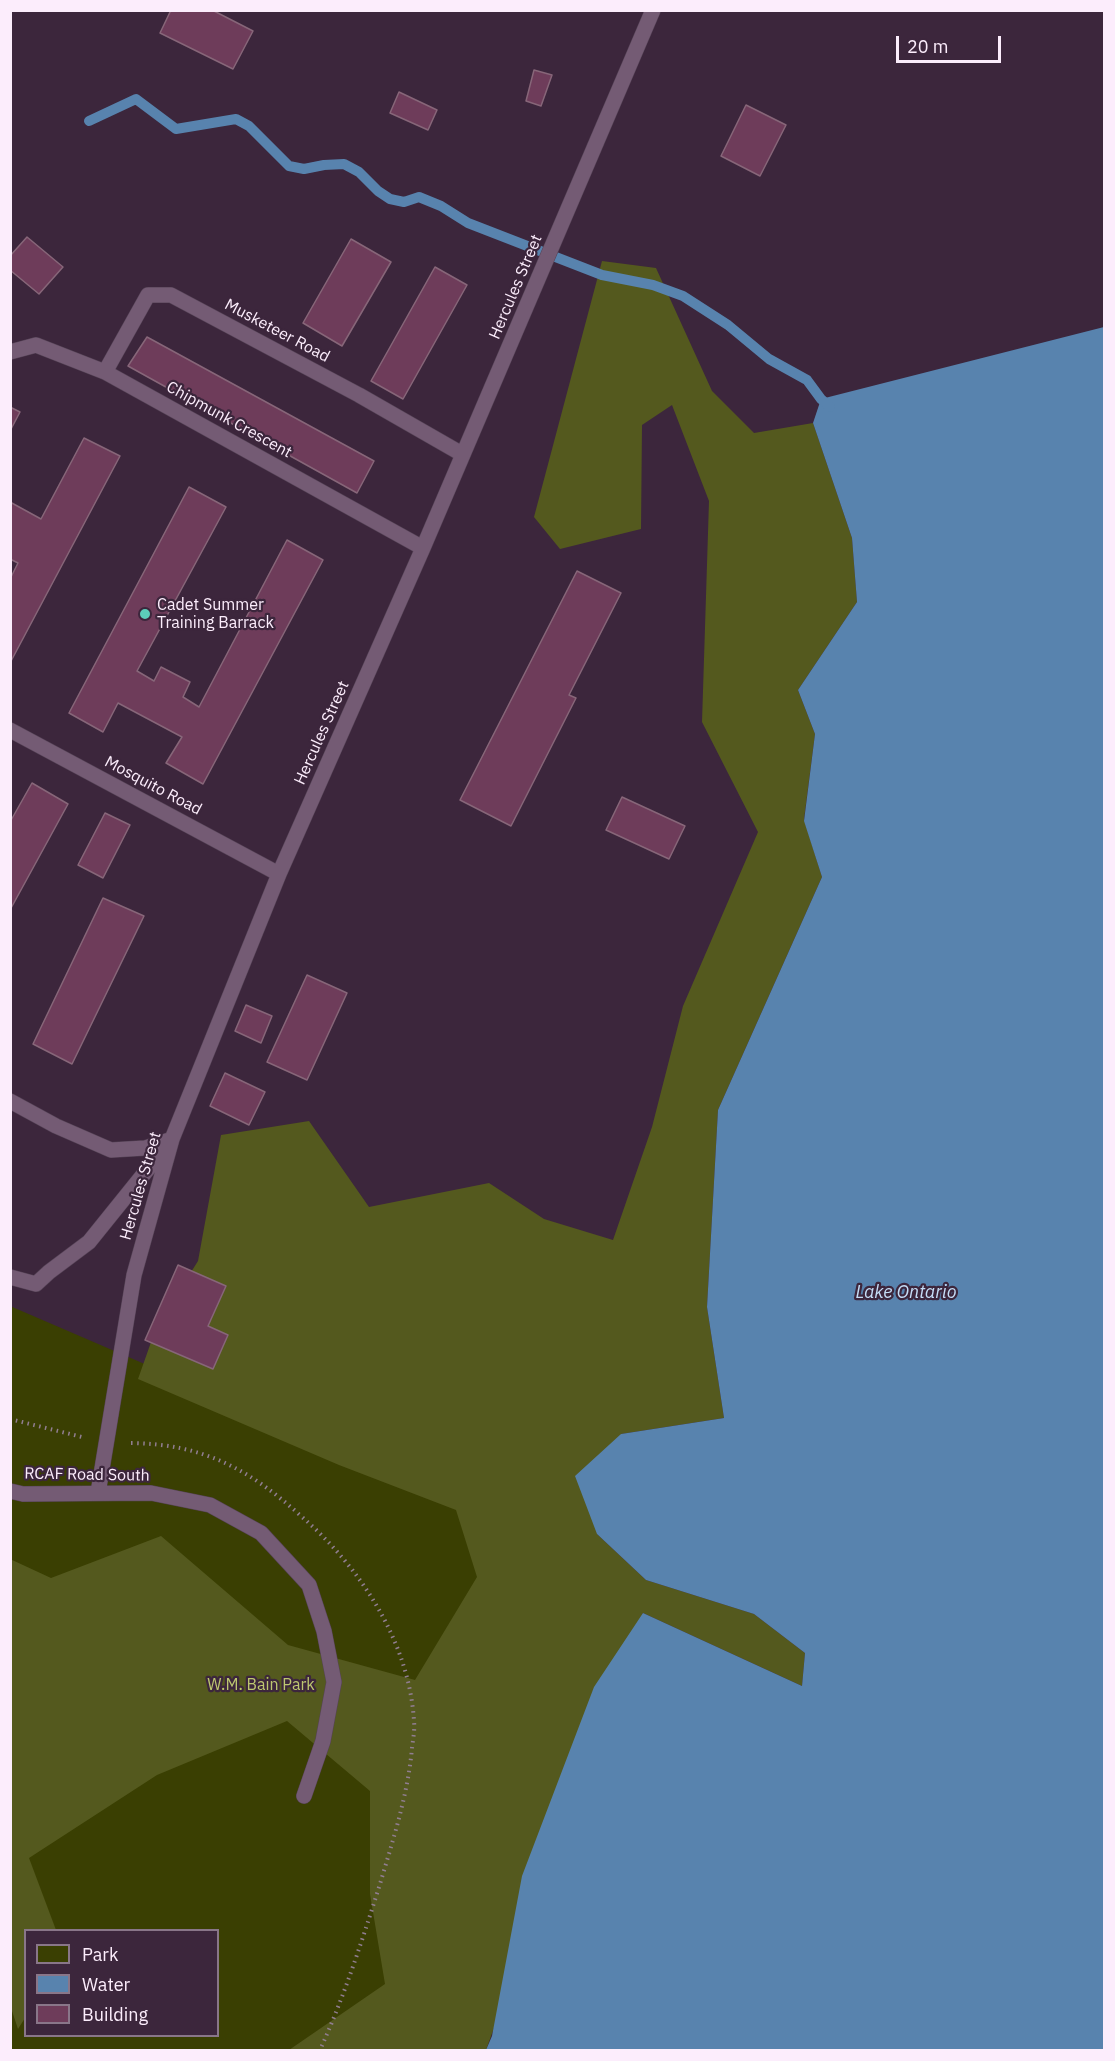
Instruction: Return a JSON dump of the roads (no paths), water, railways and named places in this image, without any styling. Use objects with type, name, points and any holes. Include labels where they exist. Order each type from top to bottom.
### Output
[{"type":"lane","name":"Hercules Street","points":[[98,1493],[134,1275],[172,1139],[279,874],[544,269],[653,10]]},
{"type":"lane","name":"Musketeer Road","points":[[105,372],[148,295],[171,295],[358,395],[462,454]]},
{"type":"lane","name":"Chipmunk Crescent","points":[[10,352],[36,345],[105,372],[423,548]]},
{"type":"lane","name":"Mosquito Road","points":[[10,730],[279,874]]},
{"type":"lane","points":[[10,1101],[56,1126],[111,1150],[145,1148],[172,1139]]},
{"type":"lane","points":[[10,1277],[36,1284],[89,1242],[172,1139]]},
{"type":"lane","name":"RCAF Road South","points":[[10,1491],[23,1494],[151,1493],[210,1505],[261,1533],[309,1585],[324,1631],[334,1682],[323,1742],[304,1796]]},
{"type":"water","name":"Lake Ontario","points":[[1104,327],[1104,2050],[486,2050],[492,2036],[522,1876],[594,1687],[643,1613],[802,1686],[805,1653],[754,1614],[646,1580],[597,1534],[575,1476],[621,1434],[724,1418],[707,1307],[718,1110],[822,877],[804,821],[815,734],[798,690],[857,602],[852,538],[813,423],[821,399]]},
{"type":"waterway","points":[[89,121],[136,99],[176,129],[236,119],[249,126],[289,166],[304,169],[344,164],[359,172],[378,191],[390,199],[404,202],[419,197],[441,206],[468,223],[602,275],[653,285],[683,296],[728,325],[769,359],[807,380],[830,407]]},
{"type":"place","name":"Cadet Summer Training Barrack","points":[[145,614]]},
{"type":"park label","name":"W.M. Bain Park","points":[[261,1685]]}]
